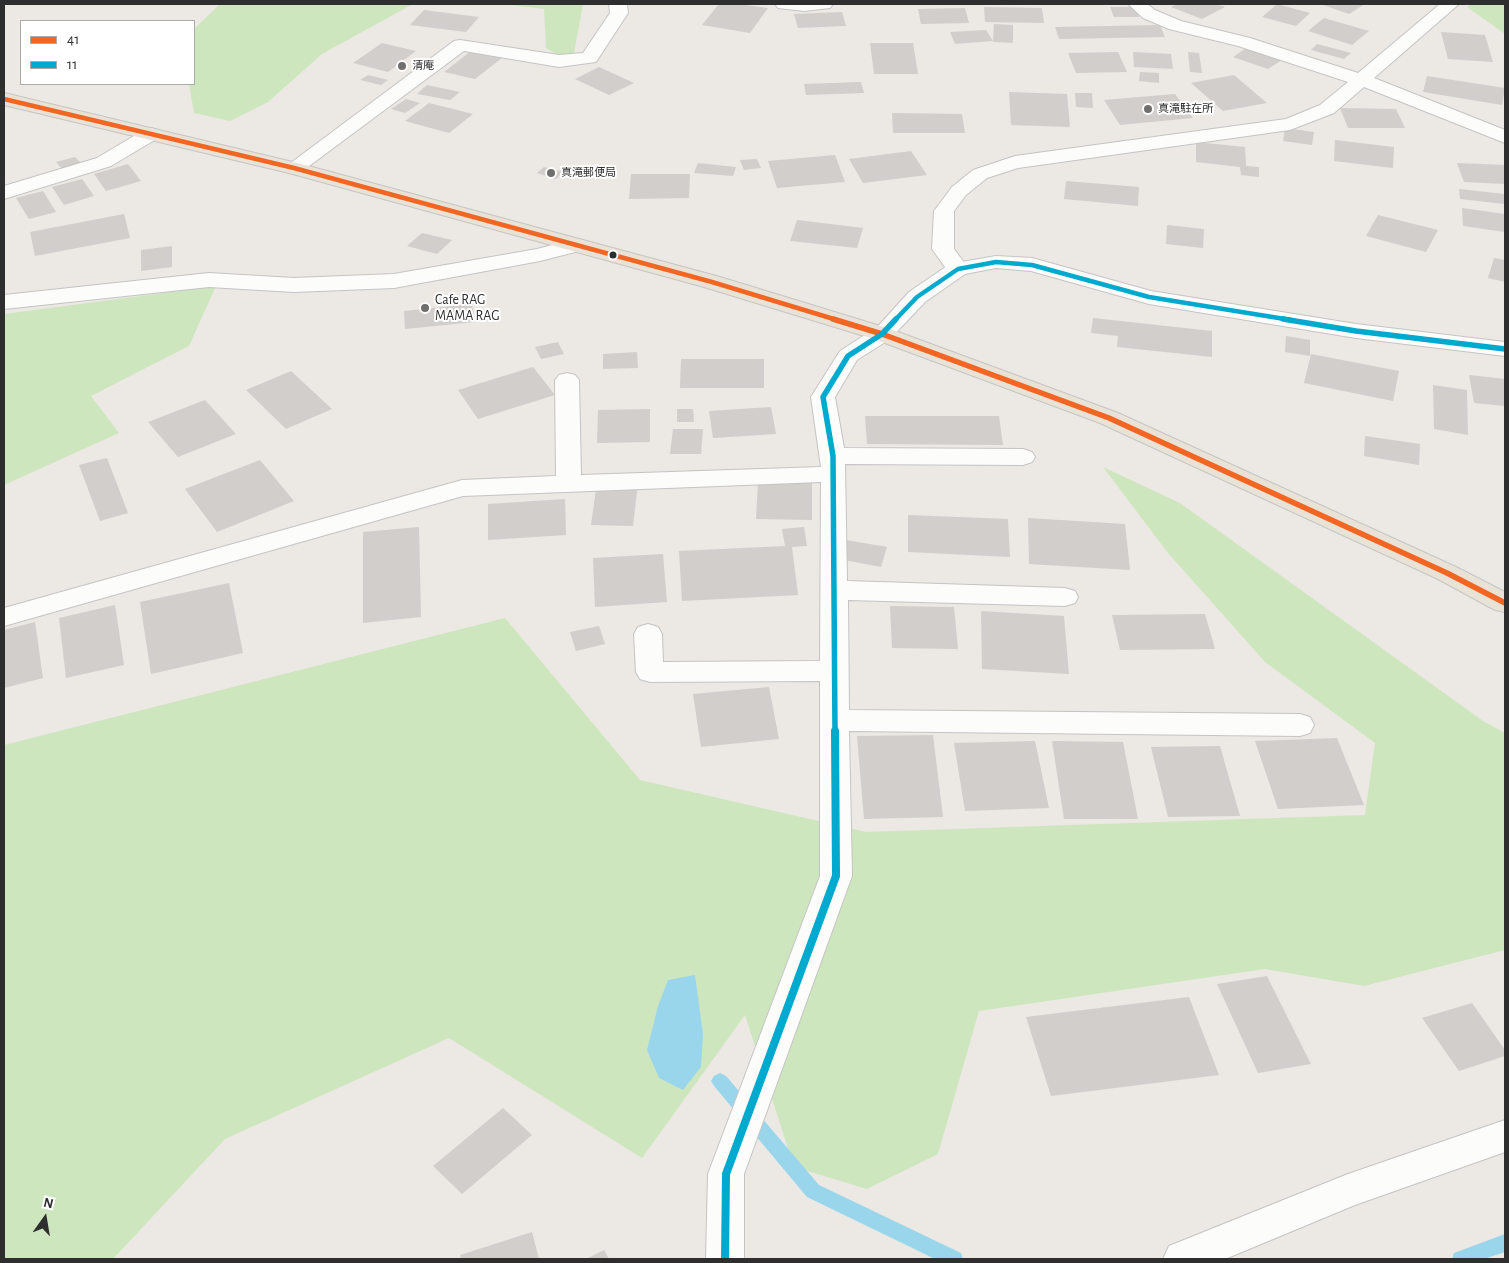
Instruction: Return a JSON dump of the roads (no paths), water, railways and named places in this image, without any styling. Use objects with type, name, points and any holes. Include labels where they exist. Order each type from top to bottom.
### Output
[{"type":"highway","points":[[4,99],[294,168],[712,282],[882,334],[1109,418],[1447,573],[1505,603]]},
{"type":"street","points":[[294,168],[460,45],[559,61],[589,58],[619,13],[618,4]]},
{"type":"street","points":[[784,4],[804,6],[824,4]]},
{"type":"street","points":[[1137,4],[1149,14],[1175,25],[1244,42],[1359,80],[1505,137]]},
{"type":"street","points":[[958,269],[943,249],[944,210],[959,191],[980,174],[1015,162],[1290,124],[1327,109],[1450,4]]},
{"type":"street","points":[[4,193],[104,162],[151,134]]},
{"type":"street","points":[[4,302],[209,280],[294,285],[394,281],[540,254],[575,244]]},
{"type":"street","points":[[726,1259],[726,1174],[836,876],[832,465],[823,396],[848,356],[882,334],[917,297],[958,269],[996,262],[1032,265],[1149,297],[1356,330],[1505,349]]},
{"type":"street","points":[[567,380],[569,484]]},
{"type":"street","points":[[4,618],[462,488],[569,484],[832,465],[1023,457]]},
{"type":"street","points":[[834,590],[1064,597]]},
{"type":"street","points":[[648,634],[650,672],[834,671]]},
{"type":"street","points":[[835,720],[1300,725]]},
{"type":"street","points":[[1182,1259],[1348,1191],[1505,1136]]},
{"type":"water","points":[[695,975],[703,1034],[701,1067],[683,1090],[659,1078],[647,1050],[658,1006],[668,980]]},
{"type":"waterway","points":[[720,1081],[813,1191],[954,1259]]},
{"type":"waterway","points":[[1461,1259],[1505,1243]]},
{"type":"place","name":"清庵","points":[[402,66]]},
{"type":"place","name":"真滝駐在所","points":[[1148,109]]},
{"type":"place","name":"真滝郵便局","points":[[551,173]]},
{"type":"place","name":"Cafe RAG MAMA RAG","points":[[425,308]]}]
